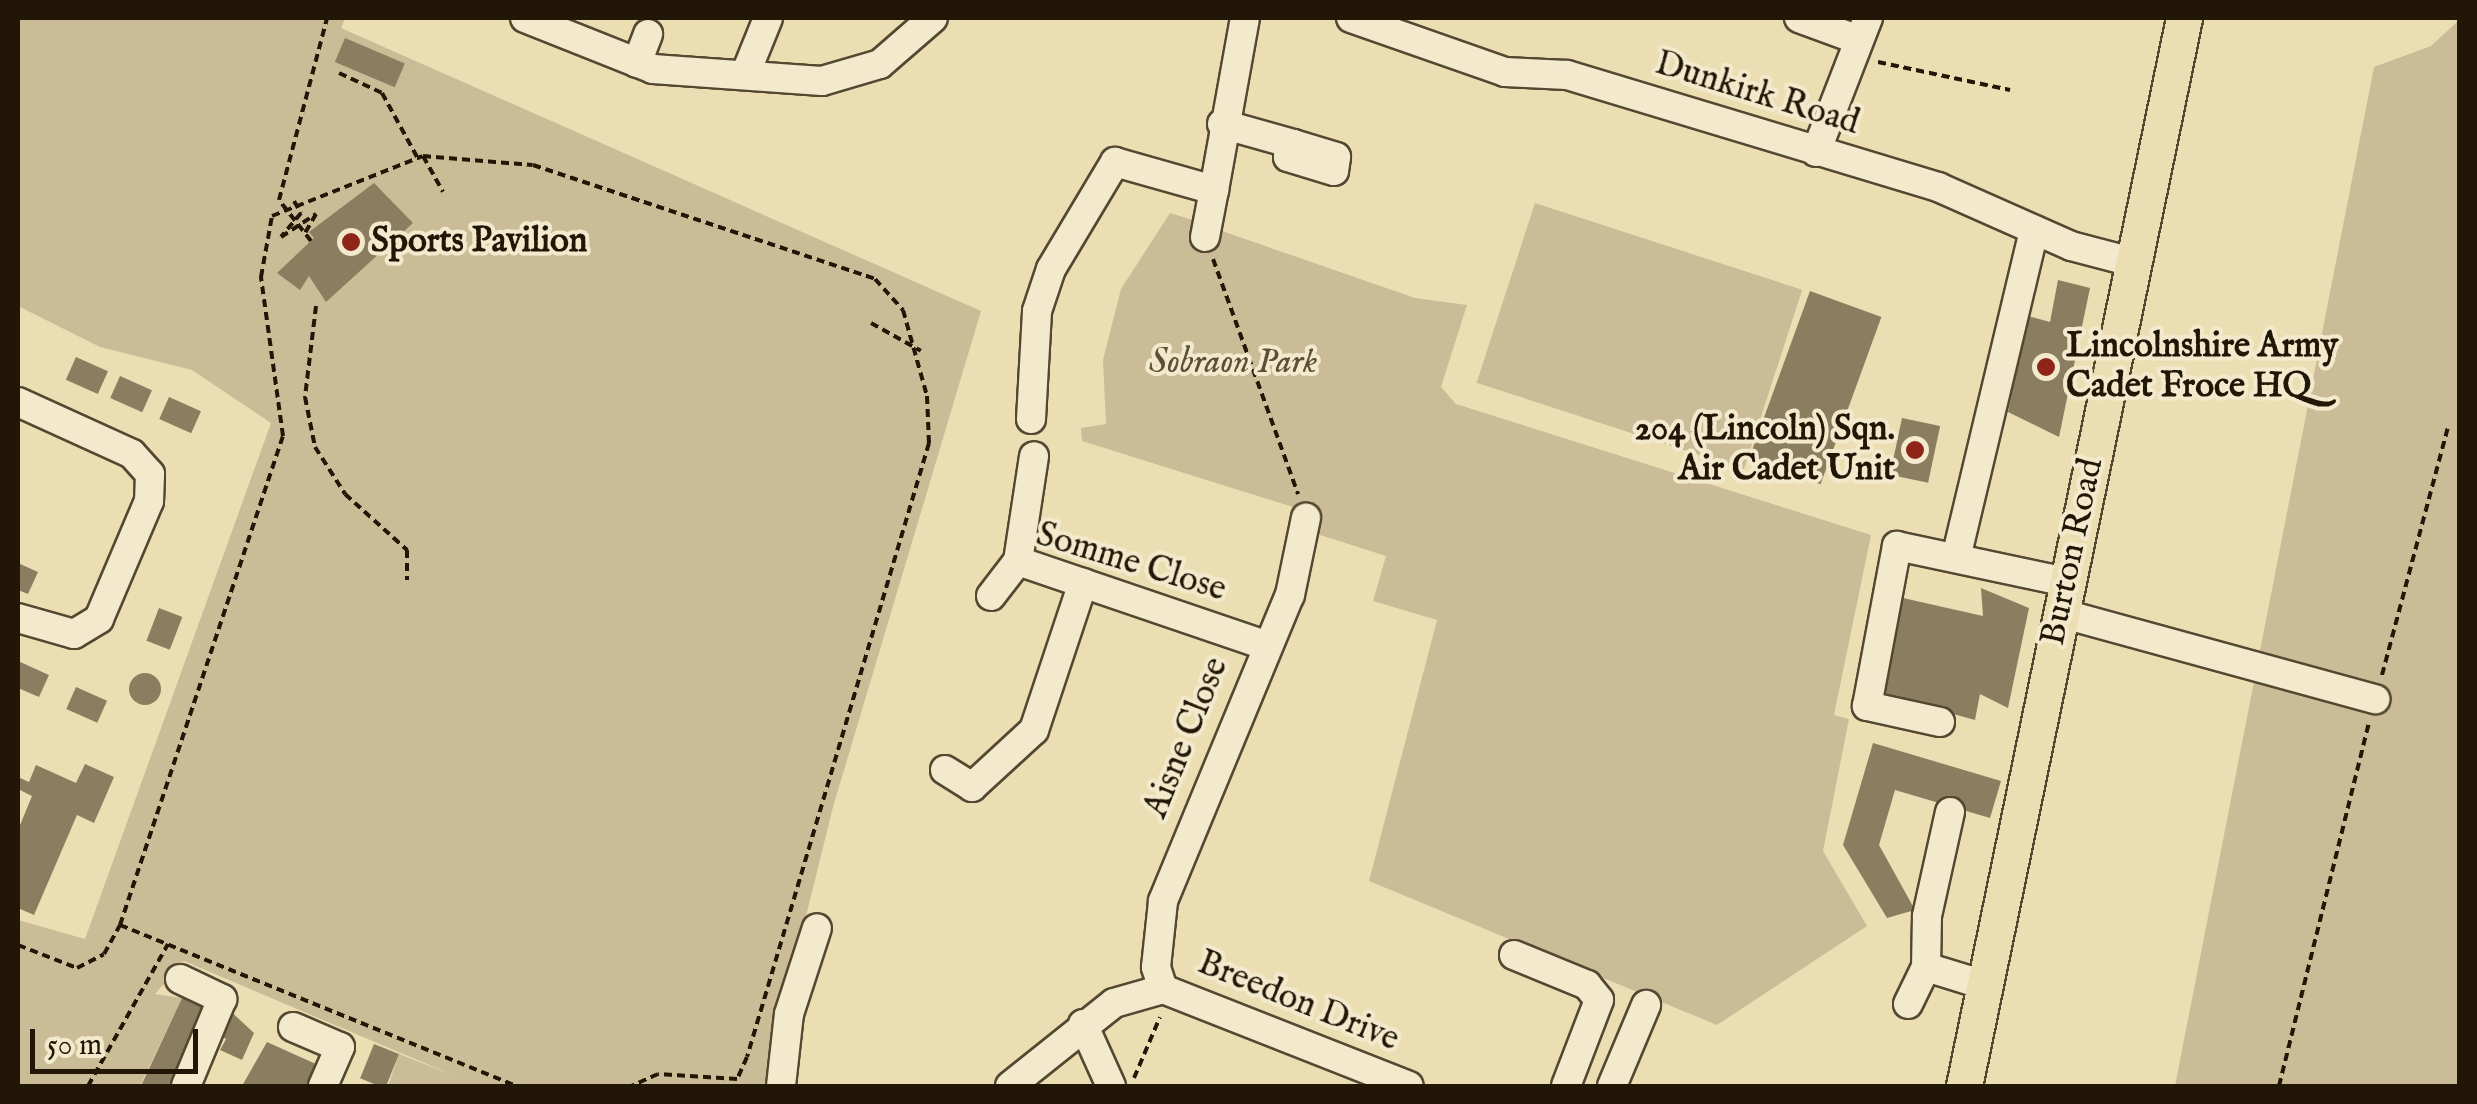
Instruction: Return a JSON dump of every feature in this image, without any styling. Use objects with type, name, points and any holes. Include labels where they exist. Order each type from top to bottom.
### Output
[{"type":"main road","name":"Burton Road","points":[[1964,1086],[1981,984],[2136,263],[2184,18]]},
{"type":"street","points":[[529,18],[638,62],[822,81],[866,68],[933,18]]},
{"type":"street","points":[[745,76],[768,18]]},
{"type":"street","points":[[1205,237],[1222,124],[1245,18]]},
{"type":"street","name":"Dunkirk Road","points":[[1351,18],[1406,24],[1505,72],[1567,76],[1938,186],[2034,230],[2136,263]]},
{"type":"street","points":[[1798,18],[1858,38],[1816,152]]},
{"type":"street","points":[[638,62],[648,34]]},
{"type":"street","points":[[1222,124],[1294,144]]},
{"type":"street","points":[[1030,418],[1037,311],[1051,269],[1115,162],[1214,190]]},
{"type":"street","points":[[1956,558],[2034,230]]},
{"type":"street","points":[[18,402],[132,454],[150,474],[148,501],[99,619],[74,634],[18,618]]},
{"type":"street","points":[[1018,561],[1034,456]]},
{"type":"street","name":"Aisne Close","points":[[1167,991],[1156,967],[1163,901],[1265,645],[1290,595],[1306,518]]},
{"type":"street","points":[[1940,722],[1867,706],[1897,546],[1956,558],[2375,700]]},
{"type":"street","name":"Somme Close","points":[[990,596],[1018,561],[1265,645]]},
{"type":"street","points":[[945,770],[972,786],[1034,730],[1083,583]]},
{"type":"street","points":[[1908,1004],[1926,967],[1926,916],[1950,812]]},
{"type":"street","points":[[781,1086],[789,1014],[817,928]]},
{"type":"street","points":[[1514,955],[1599,1000],[1566,1086]]},
{"type":"street","points":[[1926,967],[1981,984]]},
{"type":"street","points":[[180,978],[222,999],[186,1086]]},
{"type":"street","name":"Breedon Drive","points":[[1010,1086],[1082,1024],[1167,991],[1408,1086]]},
{"type":"street","points":[[1612,1086],[1646,1005]]},
{"type":"street","points":[[1082,1024],[1111,1086]]},
{"type":"street","points":[[293,1027],[340,1047],[323,1086]]},
{"type":"path","points":[[18,945],[78,968],[104,954],[120,925],[284,436],[261,277],[266,229],[282,208],[328,18]]},
{"type":"path","points":[[1858,38],[2010,90]]},
{"type":"path","points":[[338,73],[382,93],[443,192]]},
{"type":"path","points":[[282,208],[420,157],[533,165],[835,261],[875,279],[903,310],[920,351],[929,442],[747,1057],[736,1079],[658,1074],[631,1086]]},
{"type":"path","points":[[294,202],[294,220],[284,241],[316,214],[305,233]]},
{"type":"path","points":[[282,208],[311,240]]},
{"type":"path","points":[[1205,237],[1306,518]]},
{"type":"path","points":[[316,306],[305,397],[315,447],[345,494],[407,550],[407,580]]},
{"type":"path","points":[[871,323],[920,351]]},
{"type":"path","points":[[2278,1086],[2448,427]]},
{"type":"path","points":[[120,925],[517,1086]]},
{"type":"path","points":[[88,1086],[168,944]]},
{"type":"path","points":[[1130,1086],[1167,991]]},
{"type":"green space","points":[[18,18],[345,18],[341,28],[981,311],[833,807],[764,1086],[388,1086],[399,1054],[455,1076],[184,961],[155,994],[182,998],[140,1086],[18,1086],[18,920],[85,939],[271,423],[192,370],[100,347],[18,306]]},
{"type":"green space","points":[[2459,20],[2459,1086],[2175,1086],[2374,67],[2431,46]]},
{"type":"green space","points":[[1535,203],[1802,290],[1744,470],[1477,383]]},
{"type":"green space","name":"Sobraon Park","points":[[1170,213],[1193,220],[1190,235],[1218,243],[1222,231],[1415,298],[1467,305],[1441,387],[1456,404],[1871,535],[1834,715],[1849,719],[1823,851],[1867,926],[1717,1025],[1369,881],[1437,620],[1373,601],[1386,556],[1317,534],[1319,522],[1293,507],[1082,441],[1081,428],[1106,424],[1103,360],[1121,289]]},
{"type":"building","points":[[345,38],[405,63],[395,87],[335,62]]},
{"type":"building","name":"Sports Pavilion","points":[[374,183],[413,223],[326,302],[309,276],[300,290],[277,273],[314,238],[309,232]]},
{"type":"building","name":"Lincolnshire Army Cadet Froce HQ","points":[[2058,280],[2090,288],[2059,437],[2008,412],[2028,316],[2050,322]]},
{"type":"building","points":[[1810,291],[1881,317],[1821,484],[1749,458]]},
{"type":"building","points":[[76,357],[108,371],[98,394],[66,380]]},
{"type":"building","points":[[120,376],[152,390],[142,412],[110,398]]},
{"type":"building","points":[[169,397],[201,411],[191,433],[159,419]]},
{"type":"building","name":"204 (Lincoln) Sqn. Air Cadet Unit","points":[[1902,418],[1940,426],[1928,483],[1890,475]]},
{"type":"building","points":[[18,563],[38,572],[28,594],[18,590]]},
{"type":"building","points":[[1981,588],[2029,608],[2008,708],[1980,694],[1975,720],[1884,695],[1903,598],[1983,616]]},
{"type":"building","points":[[159,608],[182,617],[170,650],[146,641]]},
{"type":"building","points":[[18,661],[49,675],[39,697],[18,688]]},
{"type":"building","points":[[145,673],[157,677],[161,689],[157,701],[145,705],[133,701],[129,689],[133,677]]},
{"type":"building","points":[[76,687],[107,701],[97,723],[66,709]]},
{"type":"building","points":[[1873,743],[2001,781],[1990,818],[1895,790],[1879,845],[1915,910],[1887,918],[1843,845]]},
{"type":"building","points":[[85,764],[114,777],[94,823],[77,815],[34,915],[18,908],[18,830],[32,796],[18,789],[18,777],[29,782],[36,765],[76,783]]},
{"type":"building","points":[[182,998],[211,1011],[177,1086],[141,1086]]},
{"type":"building","points":[[226,1007],[254,1033],[242,1060],[220,1050],[226,1039],[214,1032]]},
{"type":"building","points":[[267,1042],[318,1065],[308,1086],[242,1086]]},
{"type":"building","points":[[374,1044],[399,1054],[386,1086],[360,1078]]},
{"type":"place","name":"Sports Pavilion","points":[[351,242]]},
{"type":"place","name":"Lincolnshire Army Cadet Froce HQ","points":[[2046,367]]},
{"type":"place","name":"204 (Lincoln) Sqn. Air Cadet Unit","points":[[1915,450]]}]
